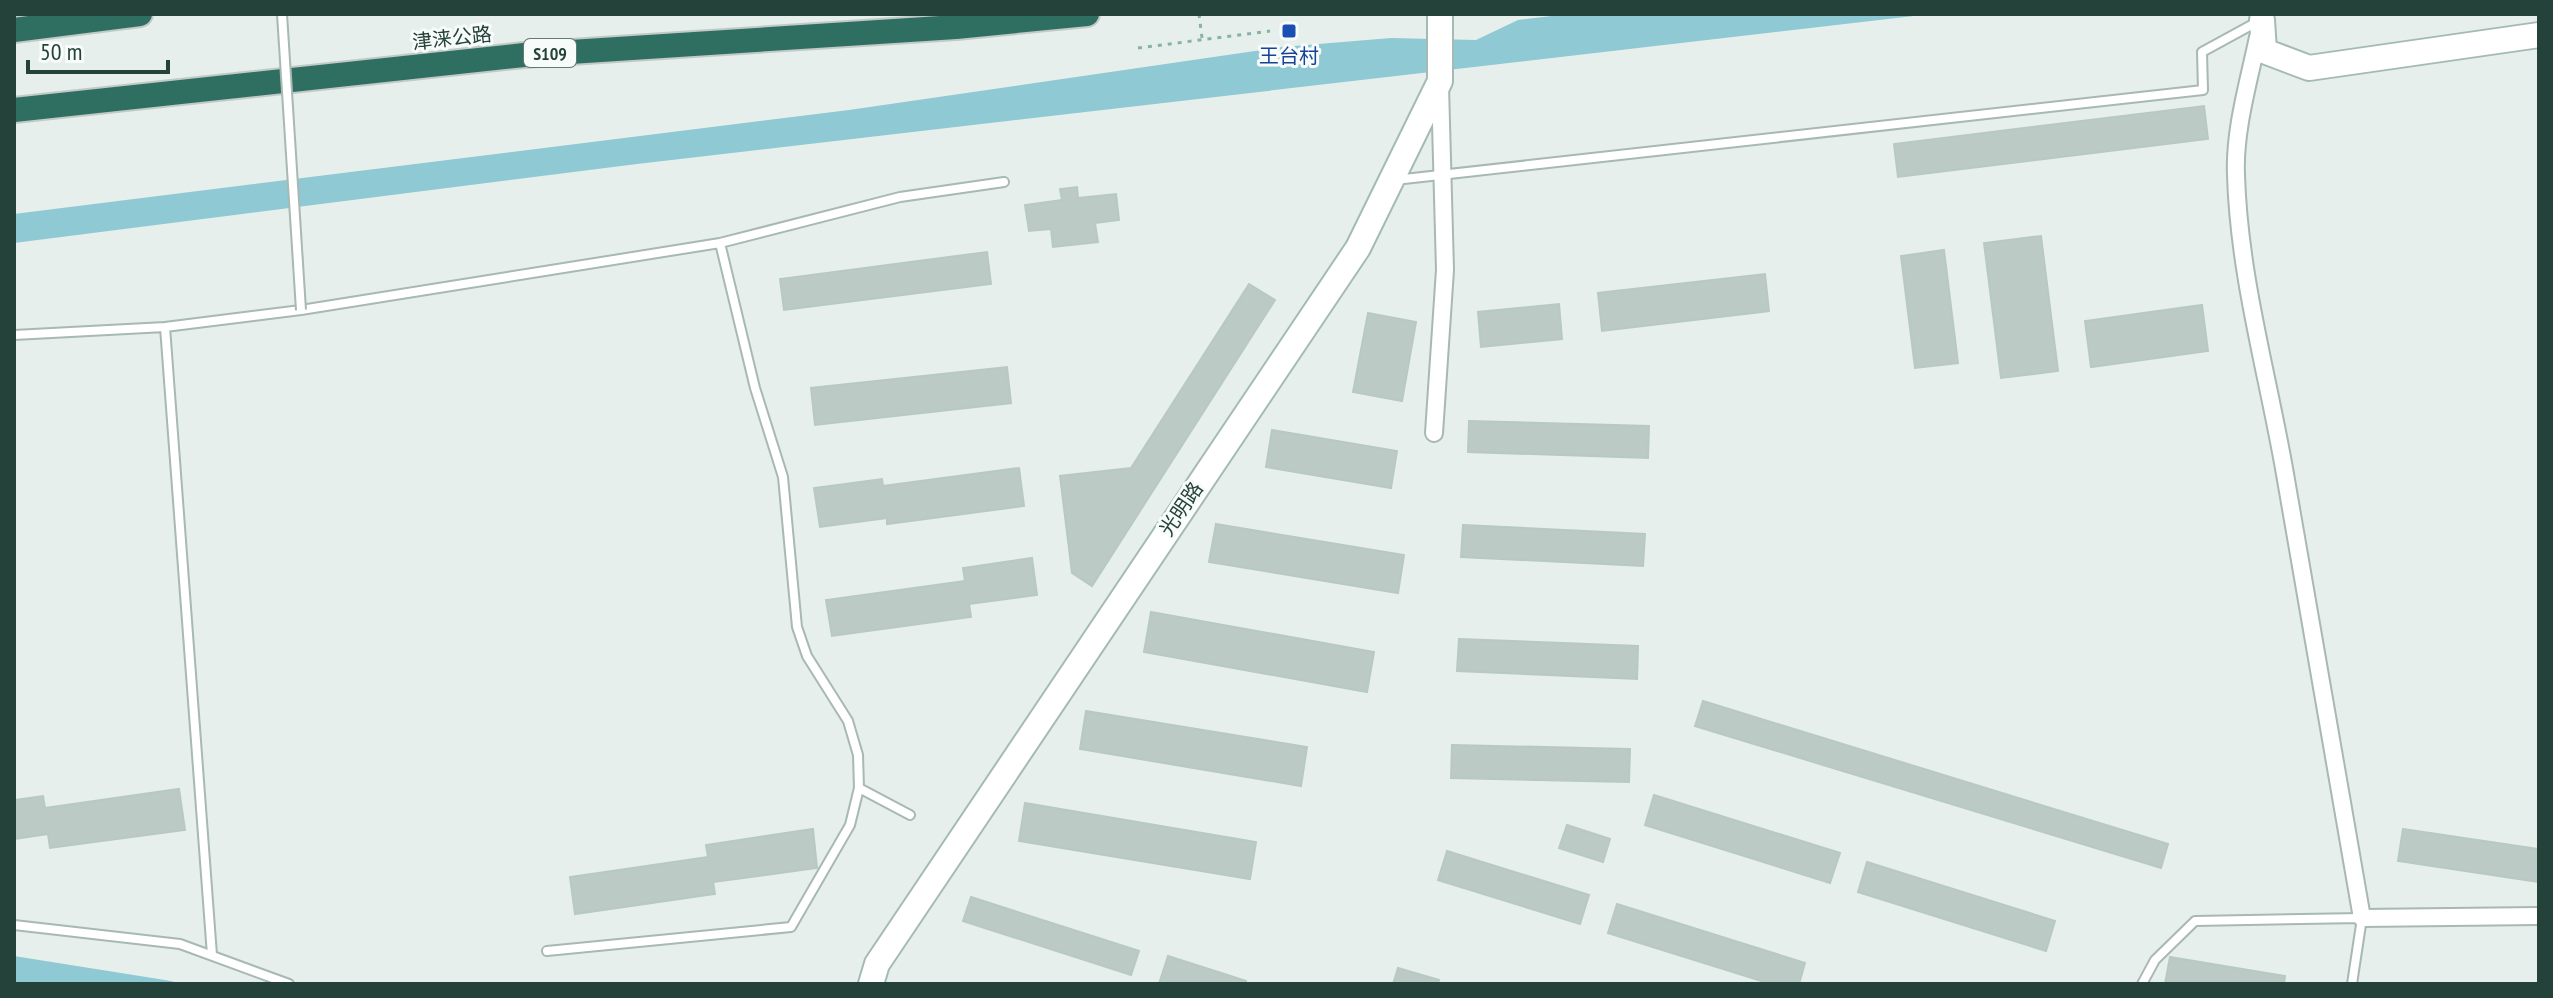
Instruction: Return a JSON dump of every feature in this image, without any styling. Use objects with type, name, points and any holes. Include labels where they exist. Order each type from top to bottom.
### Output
[{"type":"highway","points":[[14,30],[140,14]]},
{"type":"highway","name":"津涞公路","points":[[14,110],[287,78],[524,55],[956,27],[1087,14]]},
{"type":"street","points":[[2261,17],[2264,51],[2309,68],[2539,35]]},
{"type":"street","points":[[2261,17],[2243,108],[2235,172],[2241,231],[2262,373],[2284,466],[2362,918],[2539,916]]},
{"type":"street","name":"光明路","points":[[871,984],[877,964],[992,789],[1358,248],[1440,81],[1440,19]]},
{"type":"street","points":[[1434,433],[1445,270],[1440,81]]},
{"type":"lane","points":[[282,14],[301,310]]},
{"type":"lane","points":[[1391,181],[2203,90],[2202,52],[2261,17]]},
{"type":"lane","points":[[14,335],[165,327],[301,310],[720,243],[900,197],[1004,182]]},
{"type":"lane","points":[[547,951],[791,927],[850,825],[859,788],[858,755],[848,721],[807,656],[797,627],[783,477],[755,388],[720,243]]},
{"type":"lane","points":[[165,327],[212,955]]},
{"type":"lane","points":[[859,788],[910,815]]},
{"type":"lane","points":[[2142,984],[2155,960],[2195,921],[2362,918],[2352,984]]},
{"type":"lane","points":[[14,925],[180,944],[289,984]]},
{"type":"path","points":[[1199,14],[1202,39]]},
{"type":"path","points":[[1138,48],[1270,31]]},
{"type":"water","points":[[1569,14],[1931,14],[637,164],[14,243],[14,214],[849,110],[1282,47],[1391,38],[1476,40],[1518,20]]},
{"type":"water","points":[[14,956],[165,980],[185,984],[14,984]]},
{"type":"building","points":[[2204,106],[2208,139],[1898,177],[1894,144]]},
{"type":"building","points":[[1077,187],[1078,198],[1116,194],[1119,220],[1095,223],[1098,242],[1053,247],[1051,229],[1029,231],[1025,205],[1062,200],[1060,189]]},
{"type":"building","points":[[2041,236],[2058,371],[2001,378],[1984,243]]},
{"type":"building","points":[[1944,250],[1958,363],[1915,368],[1901,256]]},
{"type":"building","points":[[987,252],[991,284],[784,310],[780,279]]},
{"type":"building","points":[[1765,274],[1769,311],[1602,331],[1598,293]]},
{"type":"building","points":[[1249,284],[1275,300],[1092,586],[1072,573],[1060,476],[1131,468]]},
{"type":"building","points":[[1559,304],[1562,339],[1481,347],[1478,312]]},
{"type":"building","points":[[2202,305],[2208,351],[2091,367],[2085,321]]},
{"type":"building","points":[[1368,313],[1416,322],[1402,401],[1353,392]]},
{"type":"building","points":[[1007,367],[1011,403],[815,425],[811,388]]},
{"type":"building","points":[[1469,421],[1649,426],[1648,458],[1468,452]]},
{"type":"building","points":[[1272,430],[1397,451],[1391,488],[1266,467]]},
{"type":"building","points":[[1019,468],[1024,506],[887,524],[887,518],[820,527],[814,488],[882,479],[883,486]]},
{"type":"building","points":[[1216,524],[1404,555],[1398,593],[1209,562]]},
{"type":"building","points":[[1463,525],[1645,534],[1643,566],[1461,557]]},
{"type":"building","points":[[1032,558],[1037,595],[969,604],[971,617],[832,636],[826,600],[965,581],[963,568]]},
{"type":"building","points":[[1151,612],[1374,652],[1367,692],[1144,652]]},
{"type":"building","points":[[1459,639],[1638,646],[1637,679],[1457,671]]},
{"type":"building","points":[[1703,701],[2168,844],[2161,868],[1695,726]]},
{"type":"building","points":[[1086,711],[1307,747],[1301,786],[1080,749]]},
{"type":"building","points":[[1452,745],[1630,749],[1629,782],[1451,778]]},
{"type":"building","points":[[179,789],[185,830],[50,848],[48,834],[14,839],[14,800],[43,796],[45,808]]},
{"type":"building","points":[[1654,795],[1840,853],[1830,883],[1645,825]]},
{"type":"building","points":[[1025,803],[1256,842],[1250,879],[1019,841]]},
{"type":"building","points":[[1567,825],[1610,839],[1603,862],[1559,848]]},
{"type":"building","points":[[813,829],[817,868],[713,882],[715,894],[575,914],[570,877],[708,857],[706,845]]},
{"type":"building","points":[[2403,829],[2539,849],[2539,882],[2398,861]]},
{"type":"building","points":[[1447,851],[1589,895],[1580,924],[1438,880]]},
{"type":"building","points":[[1867,862],[2055,921],[2046,951],[1858,892]]},
{"type":"building","points":[[971,897],[1139,951],[1131,975],[963,921]]},
{"type":"building","points":[[1617,904],[1805,963],[1799,984],[1771,984],[1608,933]]},
{"type":"building","points":[[1168,956],[1246,981],[1245,984],[1159,984]]},
{"type":"building","points":[[2170,957],[2285,976],[2284,984],[2165,984]]},
{"type":"building","points":[[1398,968],[1439,980],[1438,984],[1393,984]]},
{"type":"place","name":"王台村","points":[[1289,31]]}]
